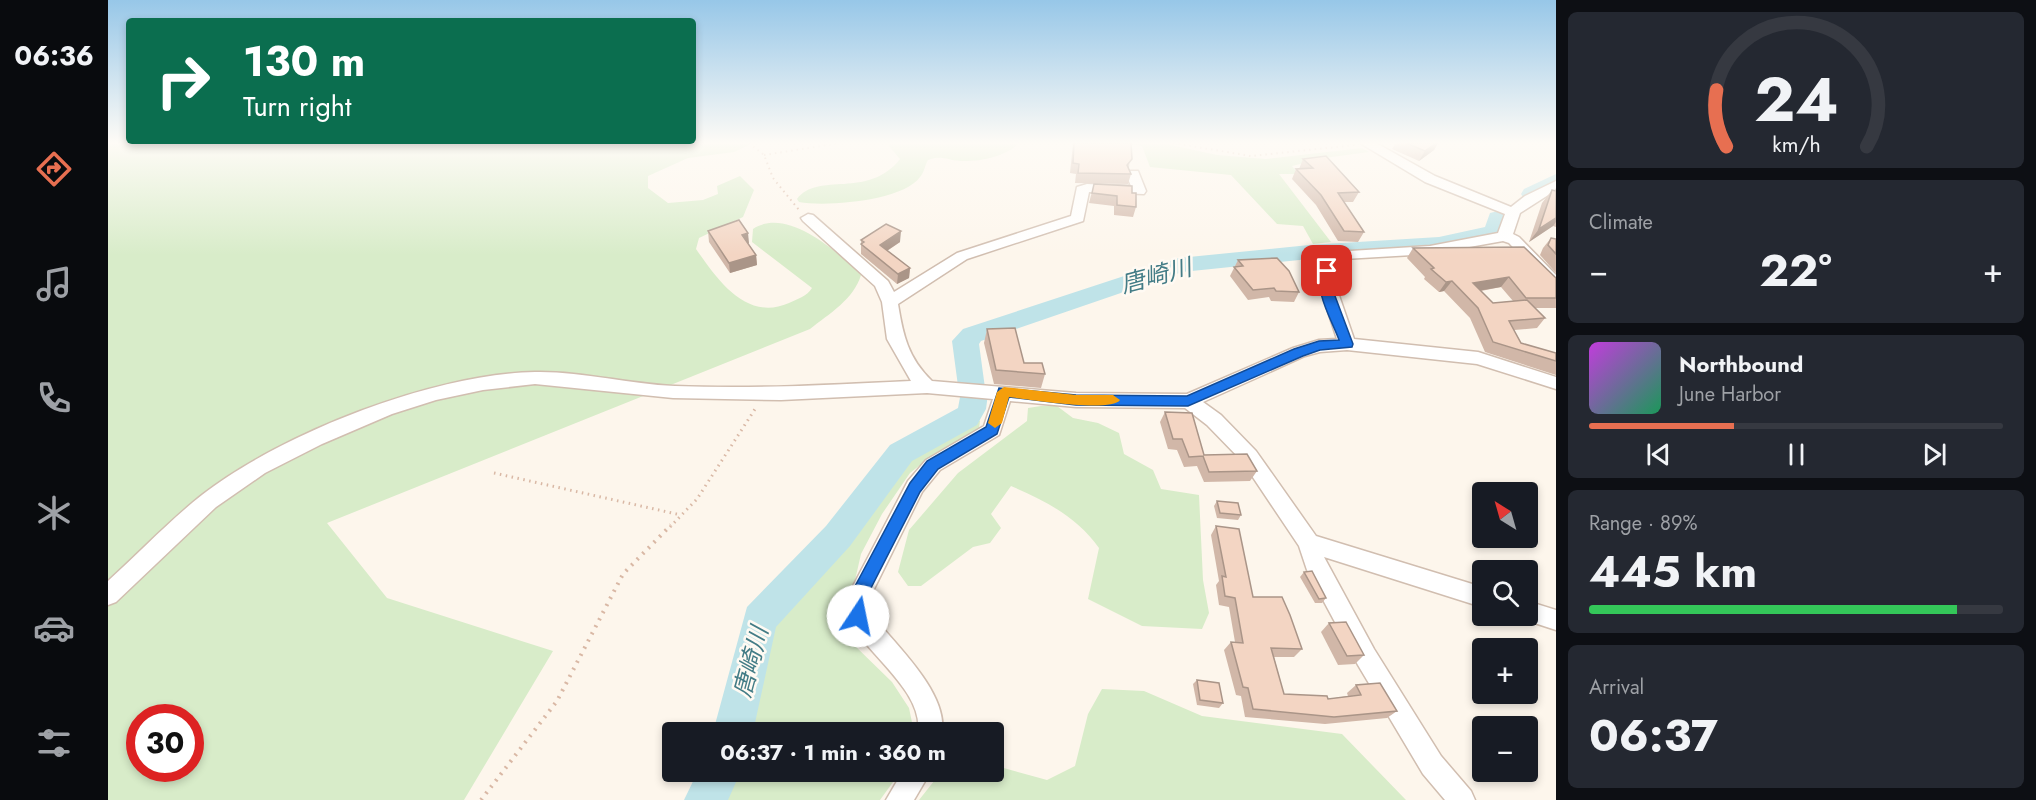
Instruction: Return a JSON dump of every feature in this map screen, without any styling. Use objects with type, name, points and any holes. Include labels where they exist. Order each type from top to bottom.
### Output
[{"type":"street","points":[[890,302],[962,256],[1078,218],[1082,190],[1087,188],[1139,191],[1135,180]]},
{"type":"street","points":[[1433,180],[1512,212]]},
{"type":"street","points":[[1505,236],[1505,224],[1512,212],[1556,186]]},
{"type":"street","points":[[808,218],[882,284],[890,302],[895,339],[916,376],[927,387]]},
{"type":"street","points":[[1347,344],[1324,278],[1339,255],[1430,250],[1505,236],[1514,240],[1556,284]]},
{"type":"street","points":[[108,595],[209,501],[258,468],[335,430],[386,409],[435,394],[483,384],[535,378],[650,390],[764,394],[927,387],[1076,400],[1188,401],[1299,352],[1319,346],[1347,344],[1478,358],[1556,383]]},
{"type":"street","points":[[932,722],[919,690],[858,616],[862,590],[915,487],[933,465],[992,430],[1004,392]]},
{"type":"street","points":[[1188,401],[1214,420],[1249,456],[1309,543],[1315,563],[1366,657],[1432,765],[1462,800]]},
{"type":"street","points":[[1309,543],[1472,594]]},
{"type":"street","points":[[1538,614],[1556,620]]},
{"type":"street","points":[[899,800],[911,782]]},
{"type":"path","points":[[775,180],[808,218]]},
{"type":"path","points":[[481,800],[557,701],[623,574],[709,483],[764,394]]},
{"type":"path","points":[[494,473],[681,514]]},
{"type":"green space","points":[[108,180],[648,180],[648,188],[668,203],[703,200],[718,194],[717,186],[730,180],[744,180],[754,190],[743,217],[699,238],[696,249],[713,273],[734,294],[759,307],[774,307],[805,295],[812,288],[752,242],[753,229],[766,223],[781,223],[796,227],[811,235],[826,244],[861,275],[858,284],[847,299],[810,329],[327,523],[387,598],[553,651],[464,800],[108,800]]},
{"type":"green space","points":[[916,180],[898,192],[845,203],[799,202],[797,199],[806,191],[817,187],[859,182]]},
{"type":"green space","points":[[1236,180],[1284,180],[1331,242],[1313,244],[1303,226],[1277,224]]},
{"type":"green space","points":[[1057,406],[1073,418],[1098,423],[1119,433],[1124,454],[1153,470],[1161,489],[1199,495],[1203,580],[1209,613],[1202,629],[1142,626],[1088,599],[1099,548],[1081,527],[1060,511],[1011,486],[991,514],[1001,528],[990,543],[973,547],[921,586],[908,586],[898,572],[909,530],[958,473],[1027,421],[1028,408]]},
{"type":"green space","points":[[976,418],[980,421],[979,429],[934,454],[910,473],[882,514],[861,554],[848,611],[852,643],[892,682],[909,708],[912,722],[740,722],[756,643],[767,618],[839,541],[902,458]]},
{"type":"green space","points":[[1102,689],[1144,691],[1202,716],[1342,734],[1406,800],[919,800],[933,782],[1004,782],[1004,768],[1047,780],[1075,766],[1088,714]]},
{"type":"green space","points":[[721,782],[893,782],[880,800],[710,800]]},
{"type":"building","points":[[1307,180],[1348,180],[1359,192],[1338,193],[1364,232],[1344,231],[1321,195]]},
{"type":"building","points":[[1094,184],[1132,186],[1132,193],[1136,193],[1136,207],[1117,205],[1117,196],[1092,193]]},
{"type":"building","points":[[1552,190],[1556,191],[1556,218],[1539,229]]},
{"type":"building","points":[[739,220],[748,233],[742,235],[756,255],[729,263],[708,231]]},
{"type":"building","points":[[886,224],[901,231],[880,245],[910,268],[898,274],[861,244],[864,242],[861,240]]},
{"type":"building","points":[[1551,238],[1556,239],[1556,254],[1548,245]]},
{"type":"building","points":[[1524,247],[1556,278],[1556,298],[1526,298],[1509,277],[1473,283],[1493,303],[1527,300],[1545,318],[1509,321],[1521,343],[1556,353],[1556,361],[1493,342],[1478,308],[1452,281],[1446,282],[1431,269],[1434,268],[1413,248]]},
{"type":"building","points":[[1277,258],[1289,271],[1299,292],[1276,291],[1274,288],[1253,290],[1234,267],[1243,266],[1238,260]]},
{"type":"building","points":[[1015,328],[1024,363],[1042,363],[1045,374],[996,370],[987,329]]},
{"type":"building","points":[[1165,412],[1192,413],[1204,455],[1247,454],[1257,471],[1209,472],[1203,456],[1189,457],[1182,439],[1173,439]]},
{"type":"building","points":[[1217,501],[1238,503],[1241,515],[1220,513]]},
{"type":"building","points":[[1216,526],[1239,529],[1253,597],[1282,597],[1290,615],[1302,649],[1271,648],[1284,694],[1327,696],[1328,699],[1361,695],[1356,685],[1380,683],[1397,711],[1334,717],[1253,709],[1248,688],[1243,687],[1231,642],[1243,643],[1235,598],[1225,596],[1222,576],[1226,577]]},
{"type":"building","points":[[1312,571],[1326,598],[1319,599],[1304,572]]},
{"type":"building","points":[[1346,622],[1364,655],[1347,656],[1329,623]]},
{"type":"building","points":[[1197,680],[1219,683],[1223,703],[1200,700]]},
{"type":"waterway","name":"唐崎川","points":[[1532,194],[1555,180]]},
{"type":"waterway","name":"唐崎川","points":[[972,386],[965,341],[972,335],[1179,265],[1309,252],[1439,244],[1495,231],[1498,218]]},
{"type":"waterway","name":"唐崎川","points":[[735,722],[760,619],[838,536],[901,453],[967,417],[972,409],[974,394]]},
{"type":"waterway","name":"唐崎川","points":[[705,800],[715,782]]},
{"type":"slow traffic","points":[[995,423],[1004,392],[1076,400],[1113,400]]},
{"type":"route","points":[[858,616],[862,590],[915,487],[933,465],[992,430],[1004,392],[1076,400],[1188,401],[1299,352],[1319,346],[1347,344],[1326,288],[1324,278],[1327,271]]}]
